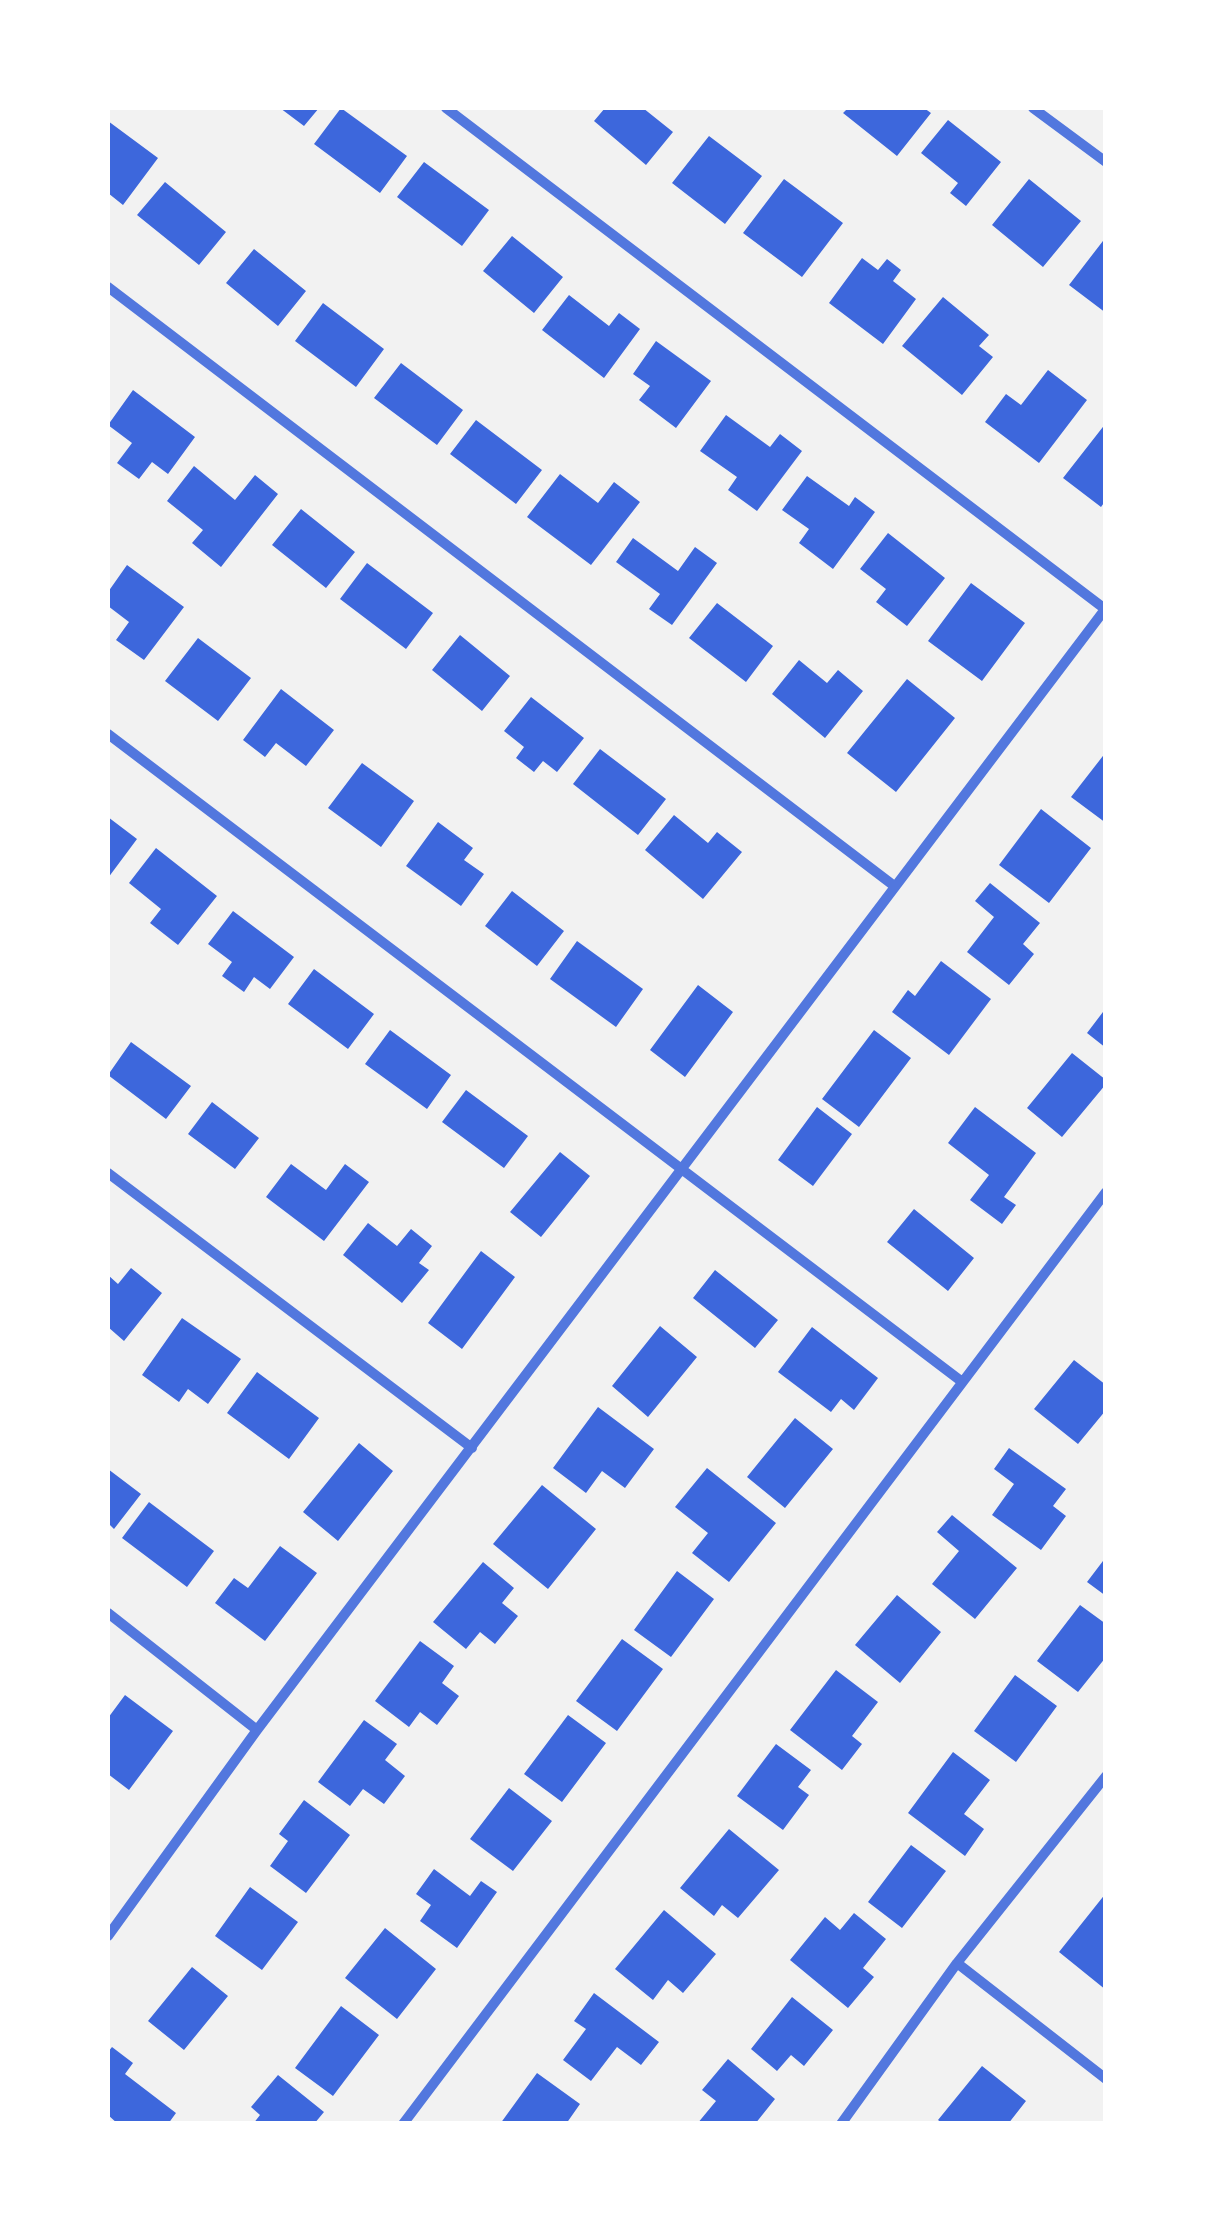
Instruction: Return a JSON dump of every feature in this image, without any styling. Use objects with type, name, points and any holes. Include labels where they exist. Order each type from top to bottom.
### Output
[{"type":"street","points":[[108,1936],[257,1730],[1105,608],[446,108]]},
{"type":"street","points":[[1033,108],[1106,162]]},
{"type":"street","points":[[108,286],[892,885]]},
{"type":"street","points":[[108,734],[962,1381]]},
{"type":"street","points":[[108,1173],[472,1448]]},
{"type":"street","points":[[403,2124],[1104,1195]]},
{"type":"street","points":[[108,1613],[257,1730]]},
{"type":"street","points":[[841,2124],[957,1963],[1106,1776]]},
{"type":"street","points":[[957,1963],[1106,2079]]},
{"type":"building","points":[[280,108],[319,108],[304,126]]},
{"type":"building","points":[[341,108],[407,156],[380,193],[314,144]]},
{"type":"building","points":[[605,108],[643,108],[673,132],[646,165],[594,121]]},
{"type":"building","points":[[848,108],[924,108],[931,113],[897,156],[843,113]]},
{"type":"building","points":[[948,120],[1001,162],[966,206],[950,193],[958,183],[921,153]]},
{"type":"building","points":[[108,121],[158,158],[123,205],[108,193]]},
{"type":"building","points":[[709,136],[762,176],[725,224],[672,183]]},
{"type":"building","points":[[424,162],[489,210],[462,246],[397,197]]},
{"type":"building","points":[[784,179],[843,223],[802,277],[743,233]]},
{"type":"building","points":[[1029,179],[1081,221],[1043,267],[992,225]]},
{"type":"building","points":[[165,182],[226,232],[199,265],[137,215]]},
{"type":"building","points":[[512,236],[563,277],[534,313],[483,271]]},
{"type":"building","points":[[1106,237],[1106,313],[1069,285]]},
{"type":"building","points":[[254,249],[306,291],[278,326],[226,283]]},
{"type":"building","points":[[862,258],[878,270],[887,259],[901,270],[893,281],[916,299],[883,344],[829,303]]},
{"type":"building","points":[[569,295],[609,326],[619,313],[640,329],[604,378],[542,330]]},
{"type":"building","points":[[943,297],[989,335],[979,346],[993,357],[962,395],[902,346]]},
{"type":"building","points":[[323,303],[384,349],[356,387],[295,341]]},
{"type":"building","points":[[656,341],[711,381],[676,428],[639,400],[650,386],[633,374]]},
{"type":"building","points":[[401,363],[463,410],[437,445],[374,398]]},
{"type":"building","points":[[1048,370],[1087,400],[1039,463],[985,422],[1006,394],[1021,405]]},
{"type":"building","points":[[133,390],[195,437],[168,474],[152,462],[139,479],[117,463],[132,443],[108,425]]},
{"type":"building","points":[[726,415],[770,447],[780,434],[802,451],[757,511],[728,490],[737,477],[700,451]]},
{"type":"building","points":[[476,420],[542,470],[516,504],[450,454]]},
{"type":"building","points":[[1106,423],[1106,500],[1101,507],[1063,478]]},
{"type":"building","points":[[194,466],[235,500],[255,475],[278,494],[221,567],[192,543],[203,530],[167,501]]},
{"type":"building","points":[[560,474],[598,503],[614,482],[640,502],[591,565],[527,517]]},
{"type":"building","points":[[807,476],[849,506],[855,497],[875,512],[833,569],[799,543],[809,529],[782,510]]},
{"type":"building","points":[[301,509],[355,552],[326,588],[272,545]]},
{"type":"building","points":[[888,533],[945,578],[907,626],[876,602],[886,589],[860,569]]},
{"type":"building","points":[[633,538],[678,571],[695,547],[717,563],[672,625],[649,609],[660,594],[616,562]]},
{"type":"building","points":[[367,563],[433,613],[406,649],[340,599]]},
{"type":"building","points":[[127,565],[184,607],[144,660],[116,640],[129,622],[108,606],[108,592]]},
{"type":"building","points":[[971,583],[1025,623],[982,681],[928,641]]},
{"type":"building","points":[[717,603],[773,646],[746,682],[689,638]]},
{"type":"building","points":[[460,635],[510,676],[482,711],[432,670]]},
{"type":"building","points":[[198,638],[251,678],[218,721],[165,681]]},
{"type":"building","points":[[799,660],[827,683],[838,670],[863,691],[825,738],[772,694]]},
{"type":"building","points":[[907,679],[955,718],[896,792],[847,753]]},
{"type":"building","points":[[281,689],[334,730],[306,766],[276,743],[265,757],[243,740]]},
{"type":"building","points":[[531,697],[584,738],[557,772],[543,761],[534,772],[516,758],[524,747],[504,731]]},
{"type":"building","points":[[600,749],[666,799],[638,835],[573,784]]},
{"type":"building","points":[[1106,752],[1106,823],[1071,797]]},
{"type":"building","points":[[362,763],[414,801],[381,847],[328,808]]},
{"type":"building","points":[[1041,809],[1091,848],[1049,903],[999,865]]},
{"type":"building","points":[[674,815],[708,843],[717,832],[742,852],[703,899],[645,850]]},
{"type":"building","points":[[108,817],[137,839],[108,878]]},
{"type":"building","points":[[438,822],[473,848],[464,860],[484,874],[461,906],[406,866]]},
{"type":"building","points":[[156,848],[217,896],[178,945],[150,923],[161,909],[129,883]]},
{"type":"building","points":[[990,883],[1040,923],[1023,944],[1034,954],[1009,985],[967,952],[994,917],[975,901]]},
{"type":"building","points":[[512,891],[564,931],[537,966],[485,926]]},
{"type":"building","points":[[233,911],[294,957],[270,989],[254,977],[244,992],[222,976],[232,962],[208,944]]},
{"type":"building","points":[[577,941],[643,989],[616,1027],[550,979]]},
{"type":"building","points":[[941,961],[991,999],[949,1055],[892,1012],[908,990],[915,996]]},
{"type":"building","points":[[314,969],[374,1014],[348,1049],[288,1004]]},
{"type":"building","points":[[698,985],[733,1012],[685,1077],[650,1050]]},
{"type":"building","points":[[1106,1008],[1106,1048],[1087,1033]]},
{"type":"building","points":[[390,1030],[451,1075],[427,1109],[365,1064]]},
{"type":"building","points":[[874,1030],[911,1058],[859,1127],[822,1099]]},
{"type":"building","points":[[131,1042],[191,1086],[166,1119],[108,1075]]},
{"type":"building","points":[[1072,1053],[1106,1084],[1062,1137],[1027,1108]]},
{"type":"building","points":[[466,1090],[528,1136],[504,1168],[442,1122]]},
{"type":"building","points":[[212,1102],[259,1138],[235,1169],[188,1134]]},
{"type":"building","points":[[817,1107],[852,1134],[813,1186],[778,1160]]},
{"type":"building","points":[[975,1107],[1036,1153],[1004,1197],[1016,1205],[1002,1224],[970,1200],[989,1175],[948,1143]]},
{"type":"building","points":[[560,1152],[590,1176],[541,1237],[510,1212]]},
{"type":"building","points":[[291,1164],[326,1190],[345,1164],[369,1182],[324,1241],[266,1197]]},
{"type":"building","points":[[914,1209],[974,1258],[948,1291],[887,1242]]},
{"type":"building","points":[[368,1223],[397,1246],[411,1229],[432,1246],[419,1263],[429,1270],[402,1303],[343,1255]]},
{"type":"building","points":[[481,1251],[515,1277],[462,1349],[428,1323]]},
{"type":"building","points":[[131,1268],[162,1293],[124,1341],[108,1327],[108,1275],[118,1284]]},
{"type":"building","points":[[715,1270],[778,1320],[755,1348],[693,1298]]},
{"type":"building","points":[[182,1318],[241,1359],[208,1404],[188,1389],[179,1402],[142,1375]]},
{"type":"building","points":[[660,1326],[697,1357],[648,1417],[612,1386]]},
{"type":"building","points":[[812,1327],[878,1378],[854,1410],[841,1399],[831,1412],[778,1372]]},
{"type":"building","points":[[1074,1360],[1106,1385],[1106,1410],[1078,1444],[1034,1409]]},
{"type":"building","points":[[257,1372],[319,1418],[289,1459],[227,1413]]},
{"type":"building","points":[[598,1407],[654,1449],[625,1488],[602,1471],[586,1493],[553,1468]]},
{"type":"building","points":[[795,1418],[833,1449],[785,1508],[747,1477]]},
{"type":"building","points":[[359,1443],[393,1471],[338,1541],[303,1512]]},
{"type":"building","points":[[1009,1448],[1066,1489],[1053,1506],[1066,1516],[1041,1550],[992,1515],[1014,1484],[994,1469]]},
{"type":"building","points":[[707,1468],[776,1523],[729,1582],[692,1553],[708,1533],[675,1507]]},
{"type":"building","points":[[108,1469],[141,1494],[114,1529],[108,1523]]},
{"type":"building","points":[[542,1485],[596,1529],[548,1589],[493,1544]]},
{"type":"building","points":[[149,1502],[214,1551],[187,1587],[122,1538]]},
{"type":"building","points":[[952,1515],[1017,1568],[975,1619],[932,1584],[959,1551],[937,1532]]},
{"type":"building","points":[[280,1546],[317,1573],[265,1641],[215,1603],[234,1578],[248,1588]]},
{"type":"building","points":[[1106,1557],[1106,1596],[1087,1582]]},
{"type":"building","points":[[483,1562],[514,1588],[502,1603],[518,1616],[495,1644],[480,1632],[466,1649],[433,1622]]},
{"type":"building","points":[[677,1571],[714,1599],[671,1657],[634,1630]]},
{"type":"building","points":[[897,1595],[941,1632],[900,1683],[855,1645]]},
{"type":"building","points":[[1080,1605],[1106,1624],[1106,1657],[1078,1692],[1037,1661]]},
{"type":"building","points":[[622,1639],[663,1669],[617,1731],[576,1701]]},
{"type":"building","points":[[420,1641],[454,1666],[442,1683],[459,1696],[437,1725],[420,1712],[409,1727],[375,1701]]},
{"type":"building","points":[[836,1670],[878,1702],[852,1736],[862,1744],[842,1770],[790,1730]]},
{"type":"building","points":[[1015,1675],[1057,1706],[1016,1762],[974,1731]]},
{"type":"building","points":[[125,1695],[173,1731],[129,1790],[108,1774],[108,1718]]},
{"type":"building","points":[[568,1715],[606,1743],[562,1802],[524,1774]]},
{"type":"building","points":[[364,1720],[397,1744],[385,1760],[405,1776],[384,1804],[363,1789],[350,1806],[318,1782]]},
{"type":"building","points":[[776,1744],[811,1770],[798,1787],[809,1795],[783,1830],[737,1796]]},
{"type":"building","points":[[953,1752],[990,1780],[964,1814],[984,1829],[965,1856],[908,1813]]},
{"type":"building","points":[[509,1788],[552,1821],[513,1871],[470,1839]]},
{"type":"building","points":[[304,1800],[350,1835],[306,1893],[270,1866],[288,1841],[279,1834]]},
{"type":"building","points":[[729,1829],[779,1870],[738,1918],[722,1905],[714,1916],[680,1888]]},
{"type":"building","points":[[911,1845],[946,1871],[902,1928],[868,1902]]},
{"type":"building","points":[[434,1869],[470,1896],[481,1881],[497,1892],[457,1948],[420,1921],[431,1905],[416,1894]]},
{"type":"building","points":[[250,1887],[298,1922],[262,1970],[215,1936]]},
{"type":"building","points":[[1106,1893],[1106,1990],[1059,1952]]},
{"type":"building","points":[[664,1910],[716,1954],[683,1993],[668,1980],[653,2000],[615,1969]]},
{"type":"building","points":[[854,1913],[886,1939],[863,1968],[874,1977],[848,2008],[790,1960],[825,1917],[840,1930]]},
{"type":"building","points":[[385,1928],[436,1969],[397,2019],[345,1978]]},
{"type":"building","points":[[192,1967],[228,1996],[184,2050],[148,2021]]},
{"type":"building","points":[[594,1993],[659,2042],[641,2065],[617,2047],[591,2081],[563,2060],[586,2029],[574,2021]]},
{"type":"building","points":[[792,1997],[833,2030],[804,2066],[791,2055],[777,2071],[751,2049]]},
{"type":"building","points":[[341,2006],[379,2035],[333,2096],[295,2068]]},
{"type":"building","points":[[112,2047],[133,2063],[125,2074],[176,2113],[168,2124],[118,2124],[108,2115],[108,2052]]},
{"type":"building","points":[[728,2059],[775,2099],[755,2124],[697,2124],[716,2101],[702,2090]]},
{"type":"building","points":[[982,2066],[1026,2101],[1008,2124],[943,2124],[938,2120]]},
{"type":"building","points":[[537,2073],[580,2104],[566,2124],[500,2124]]},
{"type":"building","points":[[278,2075],[324,2112],[314,2124],[253,2124],[260,2115],[251,2107]]}]
